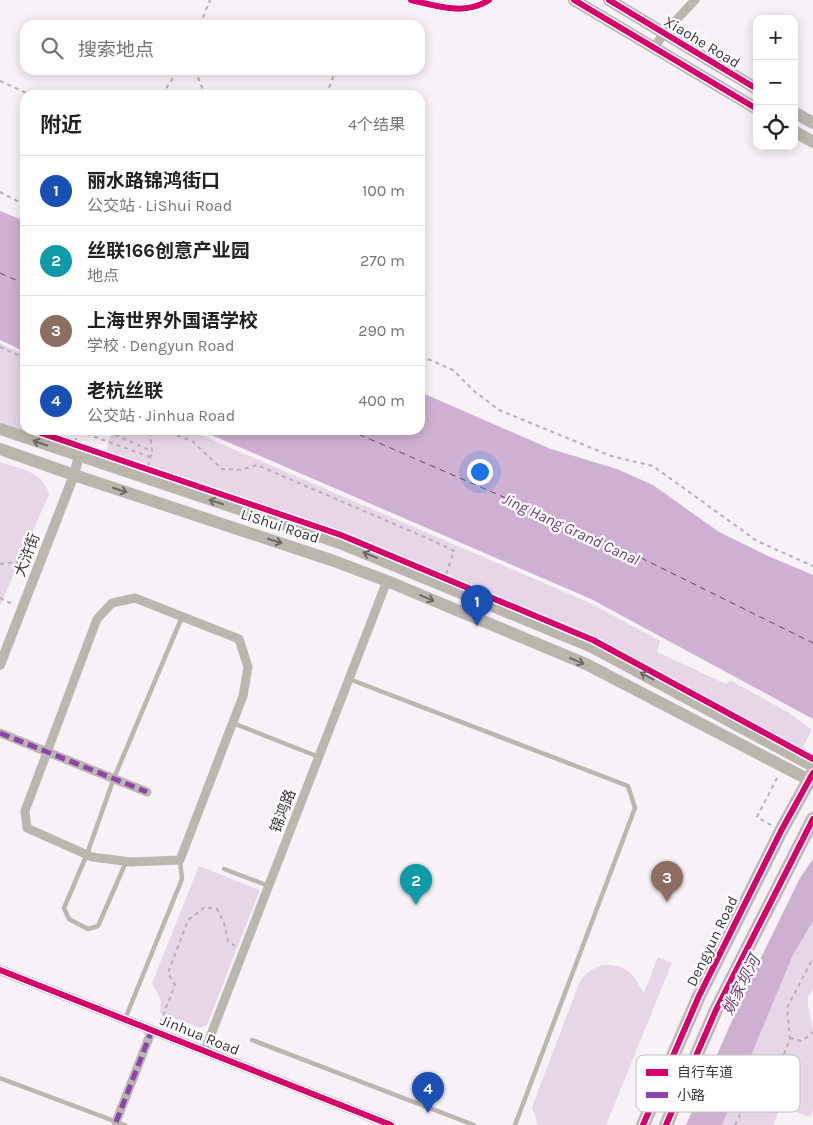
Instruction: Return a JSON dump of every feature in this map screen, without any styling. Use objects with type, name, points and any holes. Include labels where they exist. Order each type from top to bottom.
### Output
[{"type":"main road","name":"Xiaohe Road","points":[[574,0],[753,107]]},
{"type":"main road","name":"Xiaohe Road","points":[[609,0],[753,87]]},
{"type":"main road","points":[[798,114],[813,123]]},
{"type":"main road","points":[[798,133],[813,142]]},
{"type":"main road","name":"LiShui Road","points":[[0,429],[20,434]]},
{"type":"main road","name":"LiShui Road","points":[[23,435],[78,449],[340,543],[583,643],[813,766]]},
{"type":"main road","name":"LiShui Road","points":[[0,449],[334,561],[387,581],[586,664],[813,782]]},
{"type":"main road","name":"Dengyun Road","points":[[673,1055],[699,996],[813,773]]},
{"type":"main road","points":[[696,1055],[716,1010],[813,819]]},
{"type":"main road","name":"Dengyun Road","points":[[643,1125],[649,1112]]},
{"type":"main road","points":[[666,1125],[672,1112]]},
{"type":"street","points":[[411,0],[438,3],[466,10],[489,0]]},
{"type":"street","points":[[654,48],[664,33],[695,0]]},
{"type":"street","name":"大浒街","points":[[0,664],[74,475],[78,449]]},
{"type":"street","name":"锦鸿路","points":[[205,1050],[387,581]]},
{"type":"street","points":[[135,598],[182,617],[239,639],[248,666],[243,696],[180,860],[126,862],[87,854],[27,828],[25,811],[98,620],[112,603],[135,598]]},
{"type":"street","points":[[0,733],[147,792]]},
{"type":"street","name":"Jinhua Road","points":[[0,970],[391,1125]]},
{"type":"street","points":[[118,1124],[155,1031]]},
{"type":"lane","points":[[126,862],[98,926],[88,930],[69,919],[64,908],[87,854],[114,778],[182,617]]},
{"type":"lane","points":[[349,679],[628,786],[635,808],[515,1125]]},
{"type":"lane","points":[[233,723],[319,757]]},
{"type":"lane","points":[[125,1019],[182,879],[180,860]]},
{"type":"lane","points":[[224,869],[269,886]]},
{"type":"lane","points":[[252,1040],[474,1125]]},
{"type":"lane","points":[[0,1078],[118,1124]]},
{"type":"path","points":[[202,20],[210,0]]},
{"type":"path","points":[[165,90],[175,75]]},
{"type":"path","points":[[197,75],[202,90]]},
{"type":"path","points":[[328,90],[334,75]]},
{"type":"path","points":[[0,81],[20,90]]},
{"type":"path","points":[[0,192],[20,202]]},
{"type":"path","points":[[0,347],[20,356]]},
{"type":"path","points":[[425,359],[453,370],[474,391],[500,410],[611,456],[653,466],[757,541],[813,566]]},
{"type":"path","points":[[66,442],[78,449],[79,435]]},
{"type":"path","points":[[92,435],[150,458]]},
{"type":"path","points":[[115,435],[152,451]]},
{"type":"path","points":[[147,469],[152,451],[150,435]]},
{"type":"path","points":[[175,435],[192,441],[222,469],[242,470],[257,466],[430,538],[454,551],[444,578]]},
{"type":"path","points":[[137,466],[156,472]]},
{"type":"path","points":[[0,564],[15,562],[37,569]]},
{"type":"path","points":[[436,574],[453,582]]},
{"type":"path","points":[[0,598],[22,609]]},
{"type":"path","points":[[777,778],[757,817],[782,831]]},
{"type":"path","points":[[155,1031],[176,985],[168,973],[188,920],[205,906],[217,908],[224,923],[228,941],[243,951]]},
{"type":"path","points":[[784,1055],[790,1038],[787,1008],[813,958]]},
{"type":"path","points":[[790,1038],[802,1041],[813,1032]]},
{"type":"path","points":[[735,1125],[741,1112]]},
{"type":"shaded area","points":[[0,343],[20,353],[20,429],[0,423]]},
{"type":"shaded area","points":[[110,435],[201,435],[588,602],[660,641],[657,652],[726,684],[730,680],[788,712],[812,730],[802,749],[595,637],[342,532],[107,451]]},
{"type":"shaded area","points":[[0,462],[30,472],[42,480],[49,494],[0,606]]},
{"type":"shaded area","points":[[199,866],[260,890],[207,1025],[201,1028],[160,1013],[161,1000],[152,983]]},
{"type":"shaded area","points":[[813,921],[813,989],[808,997],[813,1030],[813,1110],[810,1117],[796,1112],[800,1112],[800,1055],[751,1055],[793,955]]},
{"type":"shaded area","points":[[658,957],[672,963],[606,1125],[538,1125],[532,1107],[580,981],[595,968],[614,965],[628,971],[635,978],[644,993]]},
{"type":"shaded area","points":[[727,1112],[779,1112],[773,1125],[722,1125]]},
{"type":"water","points":[[0,211],[20,219],[20,350],[0,340]]},
{"type":"water","name":"Jing Hang Grand Canal","points":[[425,394],[551,449],[617,469],[653,485],[719,532],[813,575],[813,719],[591,599],[212,435],[425,435]]},
{"type":"water","points":[[813,859],[813,921],[793,955],[751,1055],[717,1055],[750,980],[800,878]]},
{"type":"water","points":[[692,1112],[727,1112],[722,1125],[686,1125]]},
{"type":"ferry route","points":[[0,273],[20,282]]},
{"type":"ferry route","points":[[361,435],[619,547],[813,643]]},
{"type":"marked path","points":[[0,733],[147,792]]},
{"type":"marked path","points":[[116,1122],[152,1030]]},
{"type":"cycle path","points":[[411,0],[441,7],[461,9],[480,5],[489,0]]},
{"type":"cycle path","points":[[574,0],[753,107]]},
{"type":"cycle path","points":[[609,0],[753,87]]},
{"type":"cycle path","points":[[47,435],[341,535],[593,640],[813,759]]},
{"type":"cycle path","points":[[673,1055],[699,996],[781,831],[813,773]]},
{"type":"cycle path","points":[[696,1055],[716,1010],[813,819]]},
{"type":"cycle path","points":[[0,970],[391,1125]]},
{"type":"cycle path","points":[[643,1125],[649,1112]]},
{"type":"cycle path","points":[[666,1125],[672,1112]]},
{"type":"place","name":"丽水路锦鸿街口","points":[[477,626]]},
{"type":"place","name":"上海世界外国语学校","points":[[667,902]]},
{"type":"place","name":"丝联166创意产业园","points":[[416,905]]},
{"type":"place","name":"老杭丝联","points":[[428,1113]]},
{"type":"water label","name":"姚家坝河","points":[[741,985]]}]
